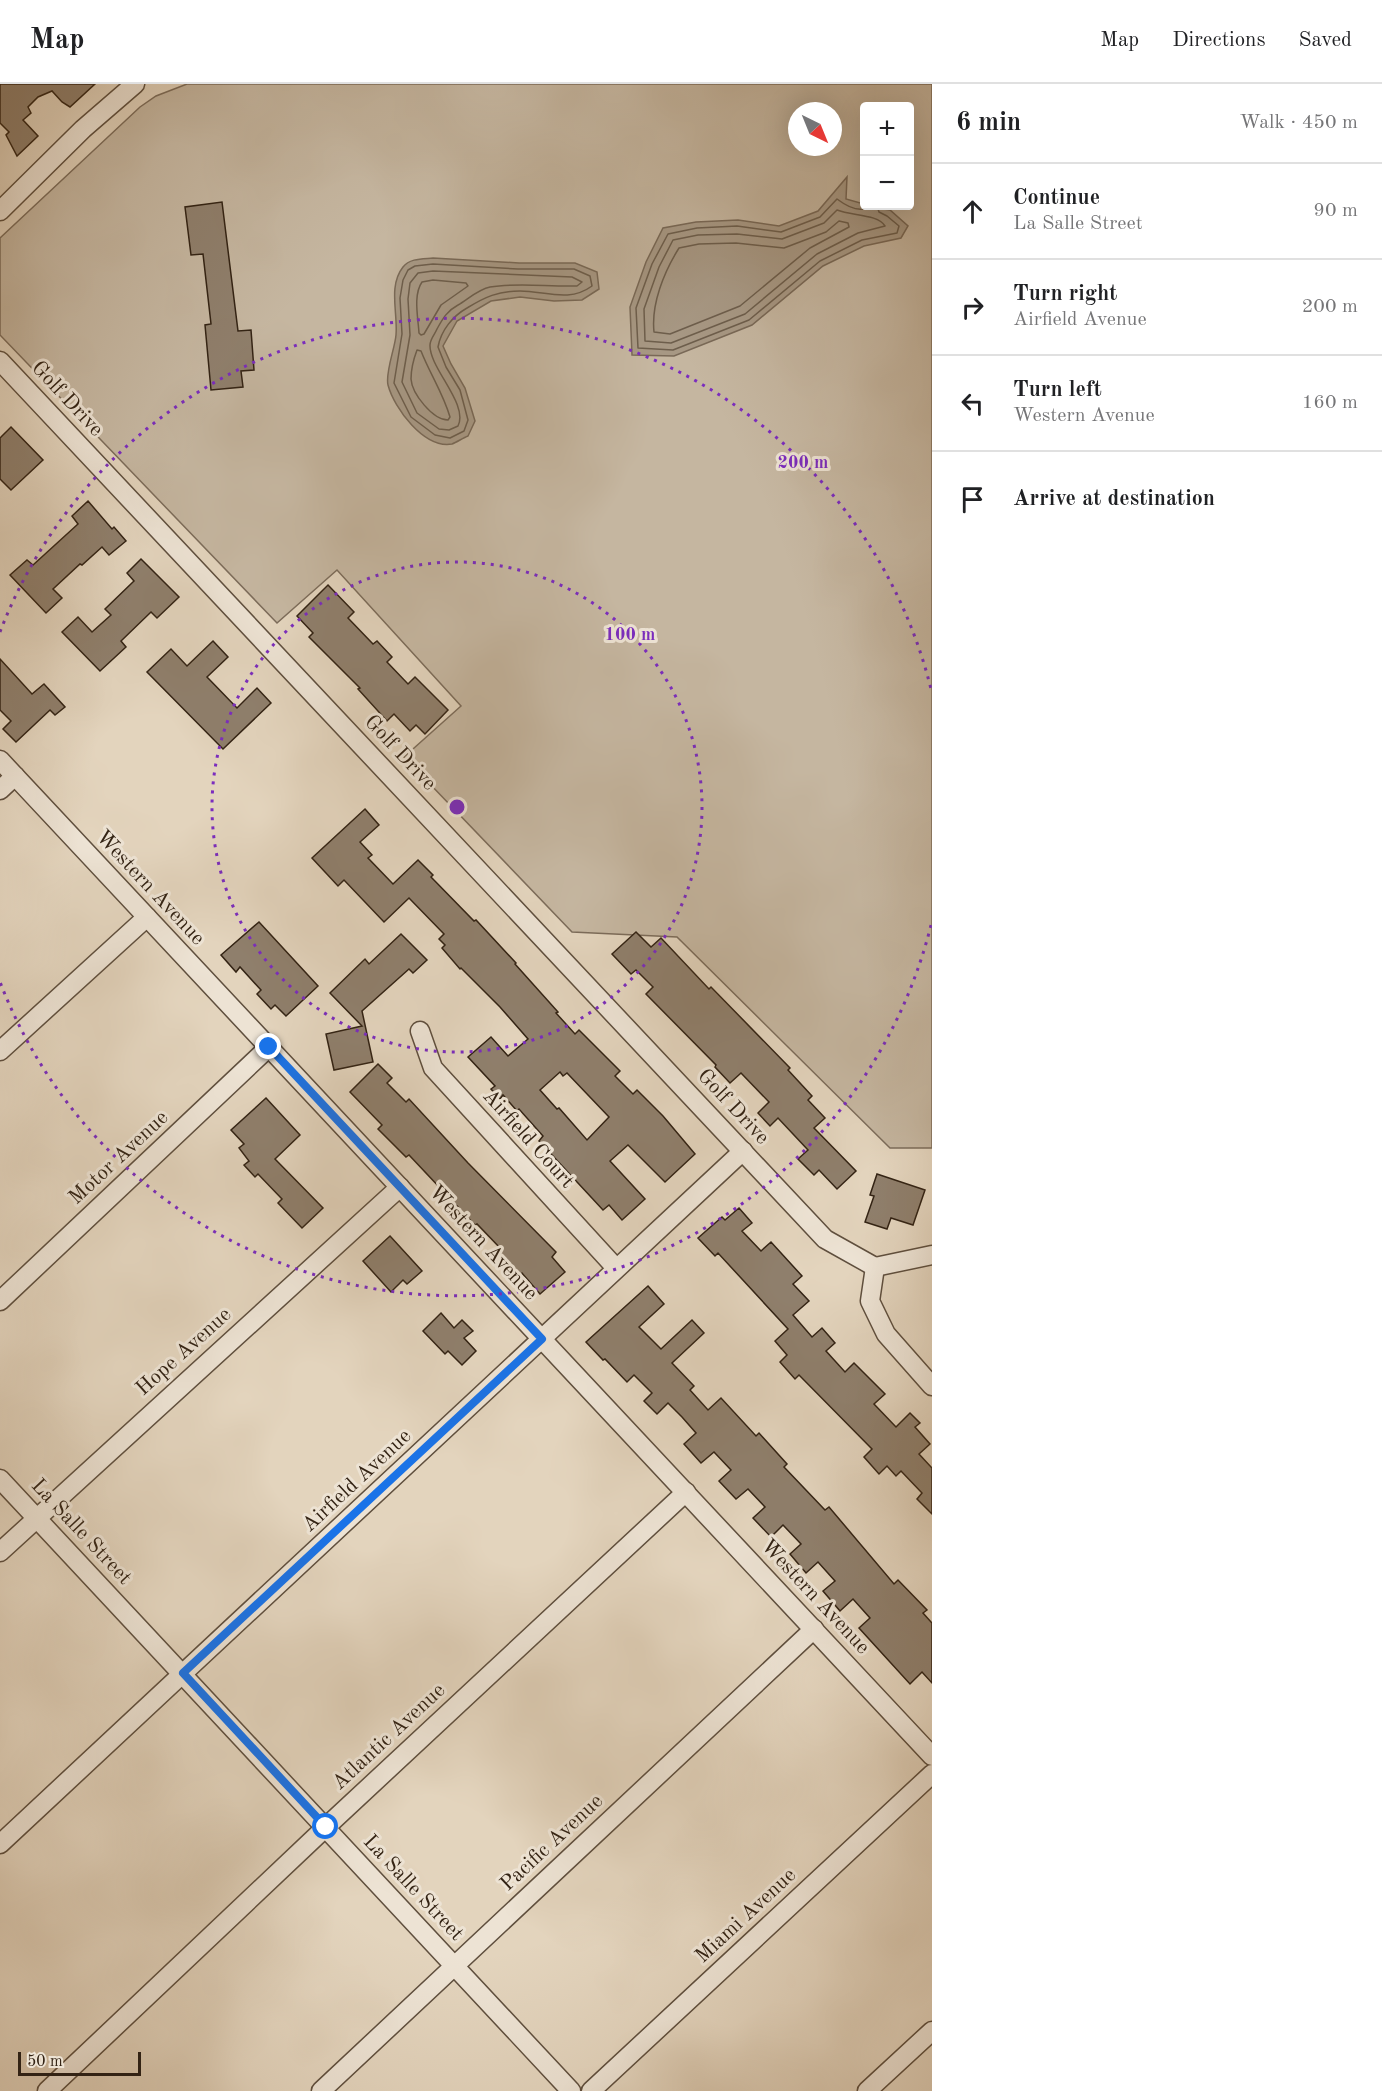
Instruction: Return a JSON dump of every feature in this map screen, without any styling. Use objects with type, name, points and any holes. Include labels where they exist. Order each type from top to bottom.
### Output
[{"type":"street","points":[[0,211],[83,129],[135,84]]},
{"type":"street","name":"Golf Drive","points":[[0,361],[825,1239],[875,1267]]},
{"type":"street","name":"Western Avenue","points":[[0,760],[932,1756]]},
{"type":"street","points":[[0,790],[15,776]]},
{"type":"street","points":[[0,1051],[147,917]]},
{"type":"street","name":"Airfield Court","points":[[420,1031],[432,1068],[616,1268]]},
{"type":"street","name":"Motor Avenue","points":[[0,1301],[269,1047]]},
{"type":"street","name":"Airfield Avenue","points":[[0,1844],[743,1150]]},
{"type":"street","name":"Hope Avenue","points":[[0,1552],[400,1187]]},
{"type":"street","points":[[932,1255],[875,1267],[870,1300],[886,1334],[932,1386]]},
{"type":"street","name":"La Salle Street","points":[[0,1479],[571,2091]]},
{"type":"street","name":"Atlantic Avenue","points":[[47,2091],[686,1492]]},
{"type":"street","name":"Pacific Avenue","points":[[321,2091],[814,1629]]},
{"type":"street","name":"Miami Avenue","points":[[591,2091],[932,1774]]},
{"type":"street","points":[[867,2091],[932,2031]]},
{"type":"shaded area","points":[[187,84],[932,84],[932,1148],[890,1148],[677,937],[572,932],[404,757],[461,706],[337,570],[277,623],[0,335],[0,238],[140,107],[156,96]]},
{"type":"water","points":[[847,177],[846,199],[860,203],[860,210],[890,210],[908,226],[901,238],[864,246],[823,266],[752,325],[674,356],[632,355],[630,307],[646,262],[663,228],[696,222],[738,220],[779,226],[818,211]]},
{"type":"water","points":[[433,258],[519,263],[575,263],[597,272],[599,289],[582,300],[554,301],[520,297],[491,301],[457,321],[443,346],[465,388],[475,421],[468,436],[452,444],[441,444],[421,434],[397,405],[387,380],[396,335],[395,291],[398,274],[409,262]]},
{"type":"building","points":[[0,84],[95,84],[70,107],[52,91],[38,97],[28,107],[31,113],[23,120],[38,136],[17,156],[6,135],[9,132],[0,123]]},
{"type":"building","points":[[222,202],[238,331],[251,330],[254,370],[241,371],[243,387],[211,390],[205,325],[211,324],[203,254],[191,255],[185,207]]},
{"type":"building","points":[[11,427],[43,460],[11,490],[0,479],[0,438]]},
{"type":"building","points":[[88,501],[112,529],[114,527],[126,541],[109,555],[102,547],[82,565],[80,564],[53,589],[62,598],[46,613],[10,575],[27,560],[33,565],[78,524],[72,516]]},
{"type":"building","points":[[141,559],[179,597],[157,618],[151,612],[121,641],[126,647],[100,671],[62,632],[78,617],[92,632],[111,615],[105,609],[134,581],[127,573]]},
{"type":"building","points":[[328,585],[354,612],[348,618],[373,644],[377,641],[392,657],[387,662],[408,684],[415,677],[448,710],[425,734],[416,725],[410,731],[394,714],[387,721],[358,689],[360,688],[309,637],[313,633],[297,616]]},
{"type":"building","points":[[213,641],[228,657],[207,677],[237,708],[257,688],[271,703],[223,749],[147,672],[171,649],[187,666]]},
{"type":"building","points":[[0,659],[32,694],[44,684],[65,707],[55,715],[50,710],[16,742],[3,729],[11,721],[0,710]]},
{"type":"building","points":[[365,809],[379,825],[360,842],[372,855],[368,858],[393,884],[418,860],[433,875],[431,877],[516,963],[575,1034],[579,1030],[620,1071],[615,1076],[633,1094],[637,1090],[663,1116],[695,1154],[665,1182],[628,1145],[610,1161],[645,1199],[622,1220],[609,1205],[603,1210],[539,1141],[543,1136],[503,1095],[500,1099],[491,1089],[495,1086],[468,1057],[491,1037],[508,1056],[528,1039],[442,948],[445,945],[439,939],[444,934],[409,898],[384,922],[344,880],[338,886],[312,858]],"holes":[[[560,1072],[563,1076],[567,1073],[609,1117],[587,1140],[540,1090]]]},
{"type":"building","points":[[259,922],[318,986],[286,1016],[275,1005],[271,1009],[257,994],[261,990],[240,967],[236,972],[221,955]]},
{"type":"building","points":[[636,932],[651,947],[661,938],[709,989],[711,987],[790,1068],[788,1070],[812,1096],[808,1100],[825,1118],[814,1128],[856,1171],[837,1189],[819,1170],[814,1175],[798,1159],[808,1150],[778,1118],[770,1126],[758,1113],[769,1102],[741,1073],[730,1083],[715,1067],[716,1065],[646,994],[653,987],[636,970],[631,974],[612,954]]},
{"type":"building","points":[[401,934],[427,960],[413,973],[409,969],[362,1011],[373,1062],[334,1070],[326,1034],[362,1026],[330,993],[365,959],[369,964]]},
{"type":"building","points":[[378,1064],[392,1078],[387,1083],[406,1102],[409,1099],[556,1252],[552,1257],[565,1272],[540,1294],[522,1273],[516,1279],[494,1256],[501,1249],[409,1155],[406,1157],[378,1129],[382,1125],[350,1092]]},
{"type":"building","points":[[266,1098],[300,1135],[275,1159],[323,1208],[302,1228],[278,1203],[282,1199],[258,1174],[255,1177],[244,1165],[249,1161],[239,1148],[244,1144],[231,1130]]},
{"type":"building","points":[[877,1174],[925,1190],[913,1225],[891,1218],[887,1229],[865,1222],[874,1196],[870,1195]]},
{"type":"building","points":[[739,1208],[752,1223],[742,1231],[761,1251],[771,1242],[802,1276],[793,1284],[809,1301],[793,1315],[812,1337],[822,1328],[835,1343],[826,1351],[845,1372],[854,1363],[885,1394],[874,1404],[896,1427],[910,1413],[920,1423],[915,1427],[930,1444],[919,1454],[932,1468],[932,1514],[917,1499],[922,1493],[901,1471],[896,1476],[887,1466],[879,1474],[864,1457],[872,1449],[799,1375],[795,1379],[780,1362],[787,1355],[775,1341],[788,1329],[718,1253],[715,1256],[698,1238],[722,1217],[725,1220]]},
{"type":"building","points":[[390,1236],[422,1271],[407,1284],[403,1280],[391,1292],[363,1261]]},
{"type":"building","points":[[648,1286],[664,1304],[639,1327],[661,1349],[692,1320],[704,1333],[672,1363],[694,1386],[690,1390],[708,1410],[721,1398],[756,1436],[759,1433],[787,1464],[784,1467],[825,1510],[829,1507],[894,1584],[898,1580],[927,1610],[923,1613],[932,1623],[932,1683],[922,1672],[910,1684],[859,1628],[870,1618],[853,1599],[840,1611],[823,1591],[835,1581],[818,1562],[806,1573],[790,1554],[801,1544],[783,1525],[771,1537],[753,1518],[765,1507],[748,1489],[736,1499],[719,1481],[731,1470],[714,1452],[701,1463],[684,1444],[696,1433],[682,1417],[668,1403],[657,1414],[644,1401],[652,1393],[634,1375],[627,1382],[586,1342]]},
{"type":"building","points":[[441,1313],[454,1328],[462,1320],[473,1331],[464,1338],[476,1351],[462,1365],[448,1351],[445,1354],[423,1331]]},
{"type":"route","points":[[269,1047],[542,1339],[183,1673],[326,1827]]}]
